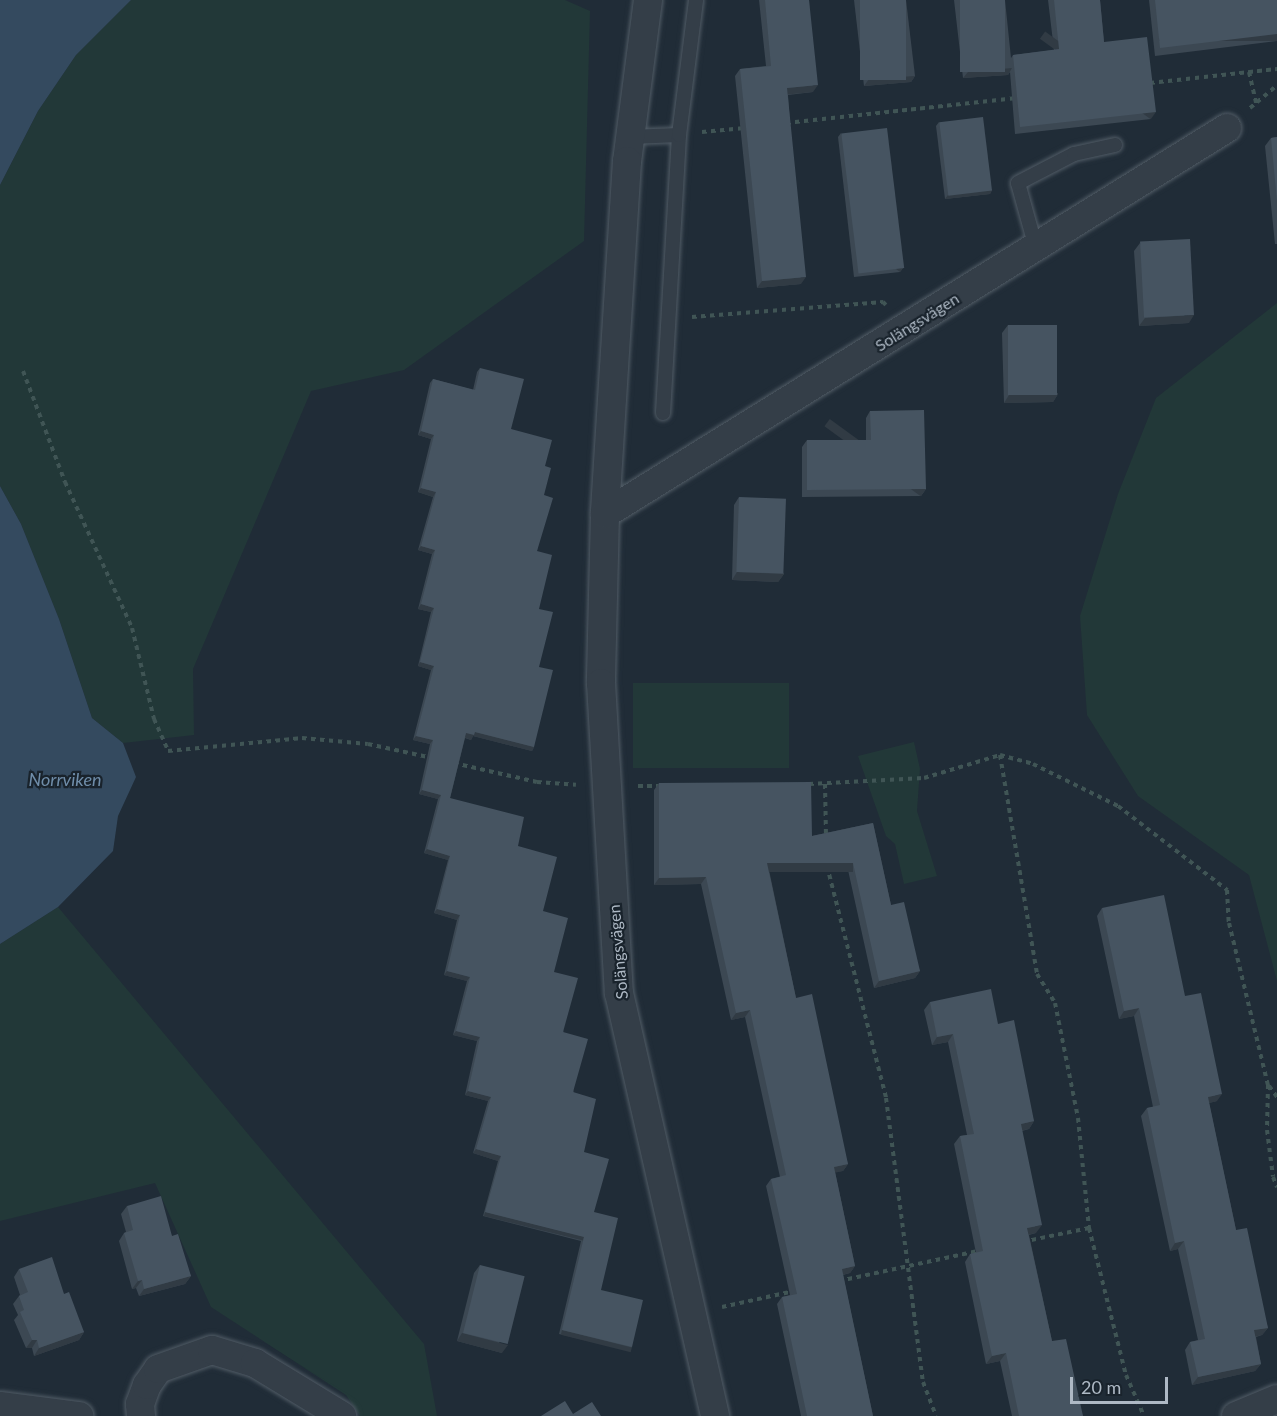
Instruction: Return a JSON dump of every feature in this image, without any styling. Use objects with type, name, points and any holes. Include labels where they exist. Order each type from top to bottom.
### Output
[{"type":"street","name":"Solängsvägen","points":[[648,0],[630,136],[605,514],[601,683],[620,993],[715,1416]]},
{"type":"street","name":"Solängsvägen","points":[[605,514],[1227,128]]},
{"type":"street","points":[[141,1416],[140,1404],[147,1385],[158,1370],[212,1350],[255,1363],[342,1416]]},
{"type":"street","points":[[1236,1416],[1277,1399]]},
{"type":"street","points":[[0,1406],[79,1416]]},
{"type":"lane","points":[[663,413],[679,135],[696,0]]},
{"type":"lane","points":[[630,136],[679,135]]},
{"type":"lane","points":[[1036,248],[1018,183],[1074,154],[1115,146]]},
{"type":"path","points":[[1142,84],[1277,69]]},
{"type":"path","points":[[1249,72],[1256,103]]},
{"type":"path","points":[[774,124],[1023,97]]},
{"type":"path","points":[[679,135],[750,127]]},
{"type":"path","points":[[668,319],[883,302],[907,328]]},
{"type":"path","points":[[23,371],[65,482],[132,628],[154,719],[168,751],[303,738],[368,744],[437,759]]},
{"type":"path","points":[[1000,755],[1037,974],[1055,1003],[1078,1118],[1089,1228],[1126,1375],[1144,1416]]},
{"type":"path","points":[[802,784],[924,778],[1000,755],[1033,764],[1118,806],[1227,890],[1229,923],[1268,1085],[1266,1130],[1273,1177],[1277,1187]]},
{"type":"path","points":[[448,762],[537,782],[607,787],[664,786]]},
{"type":"path","points":[[825,784],[826,840]]},
{"type":"path","points":[[827,862],[827,874],[886,1098],[922,1382],[936,1416]]},
{"type":"path","points":[[1268,1085],[1277,1097]]},
{"type":"path","points":[[1020,1243],[1089,1228]]},
{"type":"path","points":[[827,1284],[986,1250]]},
{"type":"path","points":[[692,1314],[805,1289]]},
{"type":"green space","points":[[131,0],[565,0],[590,11],[584,241],[404,370],[311,391],[193,669],[194,735],[123,743],[92,718],[59,619],[21,524],[0,486],[0,185],[38,111],[76,55]]},
{"type":"green space","points":[[1277,303],[1277,981],[1249,875],[1138,796],[1087,715],[1080,616],[1118,494],[1156,398]]},
{"type":"green space","points":[[633,683],[789,683],[789,768],[633,768]]},
{"type":"green space","points":[[914,742],[920,769],[917,811],[937,876],[904,884],[895,844],[886,836],[858,756]]},
{"type":"green space","points":[[58,907],[424,1344],[437,1416],[360,1416],[346,1395],[211,1307],[155,1183],[0,1221],[0,944]]},
{"type":"water","points":[[0,0],[131,0],[76,55],[38,111],[0,185]]},
{"type":"water","name":"Norrviken","points":[[0,486],[21,524],[59,619],[92,718],[123,743],[136,777],[118,816],[113,851],[58,907],[0,944]]},
{"type":"building","points":[[765,0],[809,0],[818,85],[787,88],[806,277],[762,281],[740,69],[771,66]]},
{"type":"building","points":[[860,0],[906,0],[906,80],[860,80]]},
{"type":"building","points":[[960,0],[1005,0],[1005,72],[960,72]]},
{"type":"building","points":[[1054,0],[1100,0],[1104,42],[1147,37],[1156,112],[1020,127],[1013,55],[1059,49]]},
{"type":"building","points":[[1155,0],[1277,0],[1277,34],[1160,48]]},
{"type":"building","points":[[983,117],[992,190],[948,196],[939,122]]},
{"type":"building","points":[[887,128],[904,268],[859,274],[841,134]]},
{"type":"building","points":[[1277,137],[1277,201],[1271,138]]},
{"type":"building","points":[[1190,239],[1194,315],[1144,318],[1140,242]]},
{"type":"building","points":[[1008,325],[1057,325],[1057,395],[1008,395]]},
{"type":"building","points":[[480,368],[524,379],[511,429],[552,440],[545,466],[551,468],[544,495],[553,498],[537,551],[552,555],[539,609],[553,612],[539,667],[553,670],[534,747],[475,732],[474,735],[466,733],[450,798],[524,817],[518,846],[557,857],[543,911],[568,918],[554,972],[578,978],[563,1032],[588,1039],[573,1092],[596,1099],[584,1152],[609,1159],[594,1212],[618,1218],[601,1290],[643,1300],[632,1347],[562,1330],[584,1237],[485,1212],[501,1156],[476,1149],[491,1097],[468,1091],[480,1037],[456,1031],[470,977],[447,971],[460,915],[437,909],[450,856],[427,849],[441,795],[422,790],[433,740],[416,736],[434,666],[420,662],[434,608],[421,604],[435,550],[421,546],[436,492],[421,488],[434,435],[421,431],[433,379],[475,390]]},
{"type":"building","points":[[924,410],[926,489],[807,490],[807,440],[871,440],[870,411]]},
{"type":"building","points":[[739,497],[786,499],[783,574],[736,572]]},
{"type":"building","points":[[811,782],[812,836],[873,823],[891,905],[904,902],[920,971],[879,981],[853,863],[767,863],[796,998],[812,994],[848,1164],[834,1167],[855,1266],[842,1269],[873,1416],[807,1416],[782,1297],[797,1294],[771,1179],[786,1175],[750,1010],[736,1013],[706,877],[659,878],[659,783]]},
{"type":"building","points":[[1164,895],[1185,996],[1201,993],[1222,1094],[1208,1097],[1236,1230],[1247,1228],[1268,1328],[1254,1330],[1261,1364],[1198,1377],[1190,1342],[1205,1339],[1184,1241],[1175,1243],[1147,1108],[1160,1105],[1139,1008],[1124,1011],[1102,908]]},
{"type":"building","points":[[991,989],[998,1024],[1014,1020],[1034,1121],[1021,1124],[1042,1225],[1027,1228],[1052,1341],[1066,1339],[1083,1416],[1019,1416],[1006,1353],[992,1356],[970,1254],[983,1251],[960,1136],[974,1134],[953,1034],[937,1037],[930,1002]]},
{"type":"building","points":[[161,1196],[172,1236],[178,1234],[191,1276],[144,1289],[142,1280],[138,1281],[124,1233],[133,1230],[127,1206]]},
{"type":"building","points":[[52,1257],[64,1294],[69,1292],[84,1332],[39,1348],[37,1340],[32,1340],[20,1312],[24,1310],[19,1296],[28,1292],[19,1269]]},
{"type":"building","points":[[480,1265],[525,1276],[508,1344],[463,1333]]},
{"type":"building","points":[[565,1401],[573,1414],[592,1402],[601,1416],[541,1416]]}]
